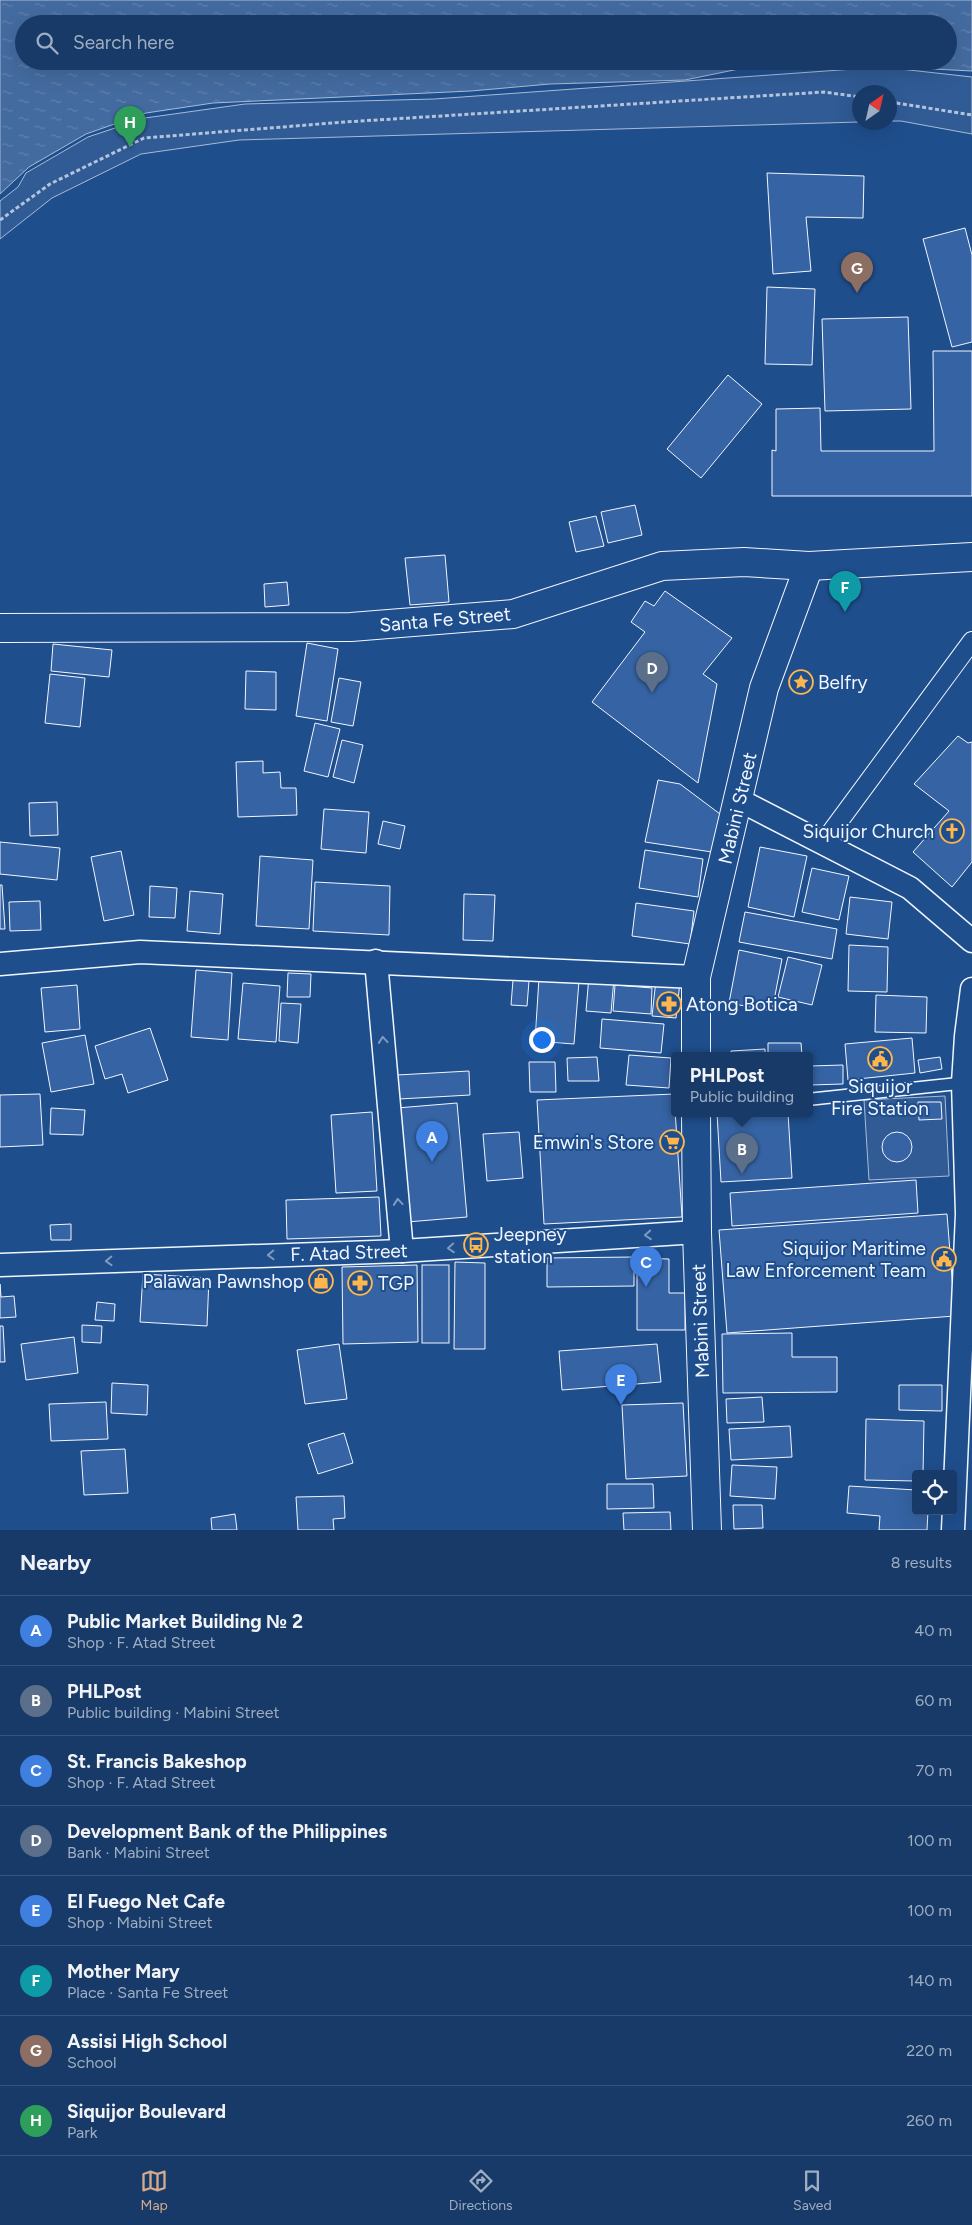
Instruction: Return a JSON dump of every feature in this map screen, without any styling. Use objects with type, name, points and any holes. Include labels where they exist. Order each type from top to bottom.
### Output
[{"type":"street","name":"Santa Fe Street","points":[[0,628],[351,627],[513,614],[662,566],[744,562],[809,566],[971,557]]},
{"type":"street","name":"Mabini Street","points":[[696,1052],[696,976],[764,688],[809,566]]},
{"type":"street","points":[[823,843],[972,641]]},
{"type":"street","points":[[739,800],[910,888],[972,940]]},
{"type":"street","points":[[0,964],[140,952],[696,976]]},
{"type":"street","points":[[376,961],[402,1251]]},
{"type":"street","points":[[953,1530],[970,1214],[963,1083],[972,989]]},
{"type":"street","name":"Mabini Street","points":[[696,1117],[697,1232],[707,1530]]},
{"type":"street","name":"F. Atad Street","points":[[0,1265],[402,1251],[697,1232]]},
{"type":"lane","points":[[813,1099],[963,1083]]},
{"type":"path","points":[[0,220],[50,184],[144,138],[345,122],[824,92],[852,97]]},
{"type":"path","points":[[897,103],[972,114]]},
{"type":"shaded area","points":[[840,70],[909,70],[972,77],[972,134],[897,121],[897,85],[852,85],[852,122],[239,140],[141,154],[52,198],[0,239],[0,201],[18,187],[26,173],[88,137],[145,118],[245,104],[434,99]]},
{"type":"shaded area","points":[[945,1096],[949,1176],[869,1180],[864,1100]]},
{"type":"water","points":[[0,0],[972,0],[972,71],[953,70],[957,70],[957,15],[15,15],[15,70],[734,70],[685,80],[550,84],[471,91],[213,103],[146,113],[86,134],[29,167],[0,194]]},
{"type":"building","points":[[767,173],[864,176],[863,218],[806,217],[811,271],[773,274]]},
{"type":"building","points":[[965,228],[972,255],[972,342],[952,347],[923,239]]},
{"type":"building","points":[[767,287],[815,289],[812,365],[765,364]]},
{"type":"building","points":[[908,317],[911,409],[825,411],[822,319]]},
{"type":"building","points":[[933,351],[972,351],[972,496],[772,496],[772,450],[776,451],[776,409],[820,408],[821,451],[934,451]]},
{"type":"building","points":[[728,375],[762,404],[701,478],[667,449]]},
{"type":"building","points":[[635,505],[642,535],[608,543],[601,512]]},
{"type":"building","points":[[596,516],[604,546],[576,552],[569,522]]},
{"type":"building","points":[[445,555],[449,602],[410,605],[405,558]]},
{"type":"building","points":[[287,582],[289,605],[265,607],[264,584]]},
{"type":"building","points":[[665,591],[732,638],[703,674],[717,684],[698,783],[592,702],[645,632],[631,622],[645,601],[654,606]]},
{"type":"building","points":[[307,643],[338,649],[327,721],[296,716]]},
{"type":"building","points":[[53,644],[112,650],[109,677],[51,671]]},
{"type":"building","points":[[246,671],[276,672],[276,710],[245,709]]},
{"type":"building","points":[[50,674],[85,678],[80,727],[45,723]]},
{"type":"building","points":[[339,678],[361,682],[353,726],[331,722]]},
{"type":"building","points":[[315,723],[340,729],[328,777],[304,771]]},
{"type":"building","name":"Siquijor Church","points":[[958,736],[968,743],[972,742],[972,862],[952,887],[913,852],[949,811],[914,784]]},
{"type":"building","points":[[342,740],[363,745],[354,783],[333,777]]},
{"type":"building","points":[[263,761],[263,773],[280,772],[281,788],[296,788],[297,815],[238,817],[236,762]]},
{"type":"building","points":[[658,780],[680,784],[720,814],[712,852],[645,842]]},
{"type":"building","points":[[57,802],[58,835],[30,836],[29,803]]},
{"type":"building","points":[[324,809],[369,812],[366,853],[321,849]]},
{"type":"building","points":[[383,821],[405,826],[400,849],[378,844]]},
{"type":"building","points":[[0,842],[60,848],[57,880],[0,874]]},
{"type":"building","points":[[760,847],[807,856],[794,917],[748,907]]},
{"type":"building","points":[[645,850],[703,859],[698,897],[639,888]]},
{"type":"building","points":[[121,851],[134,915],[104,921],[91,857]]},
{"type":"building","points":[[260,856],[313,860],[309,929],[256,926]]},
{"type":"building","points":[[812,868],[849,876],[839,920],[802,912]]},
{"type":"building","points":[[315,882],[390,886],[389,935],[313,931]]},
{"type":"building","points":[[0,885],[2,885],[5,929],[0,929]]},
{"type":"building","points":[[150,886],[177,888],[175,918],[149,917]]},
{"type":"building","points":[[190,891],[223,894],[220,934],[187,931]]},
{"type":"building","points":[[464,894],[495,895],[493,941],[463,940]]},
{"type":"building","points":[[850,897],[892,902],[888,939],[846,934]]},
{"type":"building","points":[[40,901],[41,930],[10,931],[9,902]]},
{"type":"building","points":[[636,903],[694,911],[690,944],[632,936]]},
{"type":"building","points":[[745,912],[837,929],[832,959],[739,942]]},
{"type":"building","points":[[849,945],[888,947],[887,992],[848,991]]},
{"type":"building","points":[[739,950],[782,959],[772,1011],[729,1003]]},
{"type":"building","points":[[788,957],[822,965],[812,1005],[778,997]]},
{"type":"building","points":[[196,970],[232,973],[228,1040],[191,1037]]},
{"type":"building","points":[[288,973],[311,974],[310,997],[287,997]]},
{"type":"building","points":[[589,976],[614,978],[611,1013],[586,1011]]},
{"type":"building","points":[[539,978],[579,981],[574,1044],[535,1041]]},
{"type":"building","points":[[513,980],[529,981],[527,1006],[511,1005]]},
{"type":"building","points":[[656,980],[680,982],[676,1018],[652,1016]]},
{"type":"building","points":[[243,983],[280,986],[276,1042],[238,1039]]},
{"type":"building","points":[[77,985],[80,1029],[45,1032],[41,988]]},
{"type":"building","points":[[615,985],[652,988],[651,1014],[613,1011]]},
{"type":"building","points":[[876,995],[927,997],[926,1033],[875,1032]]},
{"type":"building","points":[[281,1003],[301,1004],[298,1043],[279,1041]]},
{"type":"building","points":[[602,1019],[664,1024],[661,1053],[600,1048]]},
{"type":"building","points":[[150,1028],[168,1080],[128,1093],[122,1074],[105,1079],[95,1046]]},
{"type":"building","points":[[85,1035],[94,1084],[51,1092],[42,1043]]},
{"type":"building","name":"Siquijor Fire Station","points":[[912,1038],[915,1073],[848,1080],[845,1044]]},
{"type":"building","points":[[768,1043],[801,1043],[802,1052],[768,1052]]},
{"type":"building","points":[[765,1049],[765,1052],[731,1051]]},
{"type":"building","points":[[629,1055],[671,1058],[669,1088],[626,1085]]},
{"type":"building","points":[[597,1057],[599,1081],[568,1081],[567,1058]]},
{"type":"building","points":[[940,1057],[942,1069],[920,1073],[918,1060]]},
{"type":"building","points":[[529,1062],[555,1062],[556,1092],[530,1092]]},
{"type":"building","points":[[843,1065],[843,1084],[813,1085],[813,1066]]},
{"type":"building","points":[[469,1071],[470,1095],[399,1099],[397,1075]]},
{"type":"building","points":[[40,1094],[43,1145],[0,1147],[0,1095]]},
{"type":"building","points":[[671,1094],[671,1117],[675,1117],[682,1217],[544,1224],[537,1100]]},
{"type":"building","points":[[918,1102],[941,1102],[942,1119],[919,1120]]},
{"type":"building","points":[[457,1103],[467,1217],[407,1222],[397,1108]]},
{"type":"building","points":[[51,1108],[85,1110],[83,1135],[50,1134]]},
{"type":"building","points":[[372,1112],[377,1191],[336,1193],[331,1115]]},
{"type":"building","points":[[717,1117],[788,1117],[792,1178],[721,1182]]},
{"type":"building","points":[[519,1132],[523,1178],[487,1181],[483,1134]]},
{"type":"building","points":[[897,1132],[908,1136],[912,1147],[908,1158],[897,1162],[886,1158],[882,1147],[886,1136]]},
{"type":"building","points":[[916,1180],[918,1213],[732,1226],[730,1193]]},
{"type":"building","points":[[379,1197],[381,1236],[287,1239],[286,1200]]},
{"type":"building","points":[[947,1214],[955,1316],[727,1333],[719,1230]]},
{"type":"building","points":[[71,1224],[71,1240],[51,1240],[50,1225]]},
{"type":"building","points":[[634,1257],[634,1286],[547,1287],[547,1258]]},
{"type":"building","points":[[637,1258],[669,1259],[669,1293],[685,1293],[685,1330],[637,1330]]},
{"type":"building","points":[[455,1262],[485,1263],[485,1349],[454,1349]]},
{"type":"building","points":[[417,1265],[418,1342],[343,1344],[342,1267]]},
{"type":"building","points":[[422,1265],[449,1265],[449,1343],[422,1343]]},
{"type":"building","points":[[143,1274],[209,1278],[207,1326],[140,1322]]},
{"type":"building","points":[[0,1284],[1,1297],[14,1296],[16,1317],[0,1318]]},
{"type":"building","points":[[97,1302],[115,1304],[114,1321],[95,1320]]},
{"type":"building","points":[[82,1325],[102,1326],[101,1343],[82,1342]]},
{"type":"building","points":[[0,1326],[3,1326],[5,1362],[0,1362]]},
{"type":"building","points":[[792,1333],[792,1357],[837,1357],[837,1392],[723,1393],[722,1334]]},
{"type":"building","points":[[74,1337],[78,1373],[26,1380],[21,1344]]},
{"type":"building","points":[[339,1344],[347,1399],[305,1404],[297,1350]]},
{"type":"building","points":[[657,1344],[661,1382],[562,1390],[559,1351]]},
{"type":"building","points":[[112,1383],[148,1385],[147,1415],[111,1413]]},
{"type":"building","points":[[899,1385],[942,1385],[942,1411],[899,1410]]},
{"type":"building","points":[[762,1397],[764,1422],[727,1423],[726,1399]]},
{"type":"building","points":[[106,1402],[108,1439],[51,1441],[49,1404]]},
{"type":"building","points":[[683,1403],[687,1476],[626,1479],[622,1405]]},
{"type":"building","points":[[866,1419],[924,1421],[923,1470],[912,1470],[912,1481],[865,1480]]},
{"type":"building","points":[[790,1426],[792,1457],[731,1460],[729,1429]]},
{"type":"building","points":[[344,1433],[353,1463],[318,1474],[308,1444]]},
{"type":"building","points":[[125,1449],[128,1493],[84,1495],[81,1451]]},
{"type":"building","points":[[732,1465],[777,1467],[775,1499],[730,1496]]},
{"type":"building","points":[[607,1484],[653,1484],[654,1508],[607,1509]]},
{"type":"building","points":[[849,1486],[912,1490],[912,1515],[928,1515],[927,1530],[879,1530],[880,1516],[847,1513]]},
{"type":"building","points":[[344,1496],[345,1518],[333,1519],[334,1530],[298,1530],[296,1497]]},
{"type":"building","points":[[733,1505],[762,1505],[763,1528],[734,1529]]},
{"type":"building","points":[[670,1512],[671,1530],[624,1530],[623,1513]]},
{"type":"building","points":[[235,1514],[237,1530],[212,1530],[211,1518]]},
{"type":"place","name":"Siquijor Boulevard","points":[[130,147]]},
{"type":"place","name":"Assisi High School","points":[[857,293]]},
{"type":"place","name":"Mother Mary","points":[[845,612]]},
{"type":"place","name":"Belfry","points":[[801,682]]},
{"type":"place","name":"Development Bank of the Philippines","points":[[652,693]]},
{"type":"place","name":"Siquijor Church","points":[[952,831]]},
{"type":"place","name":"Atong Botica","points":[[669,1004]]},
{"type":"place","name":"Siquijor Fire Station","points":[[880,1059]]},
{"type":"place","name":"Emwin's Store","points":[[672,1142]]},
{"type":"place","name":"Public Market Building № 2","points":[[432,1162]]},
{"type":"place","name":"PHLPost","points":[[742,1174]]},
{"type":"place","name":"Jeepney station","points":[[476,1245]]},
{"type":"place","name":"Siquijor Maritime Law Enforcement Team","points":[[944,1259]]},
{"type":"place","name":"Palawan Pawnshop","points":[[321,1281]]},
{"type":"place","name":"TGP","points":[[360,1283]]},
{"type":"place","name":"St. Francis Bakeshop","points":[[646,1287]]},
{"type":"place","name":"El Fuego Net Cafe","points":[[621,1405]]}]
